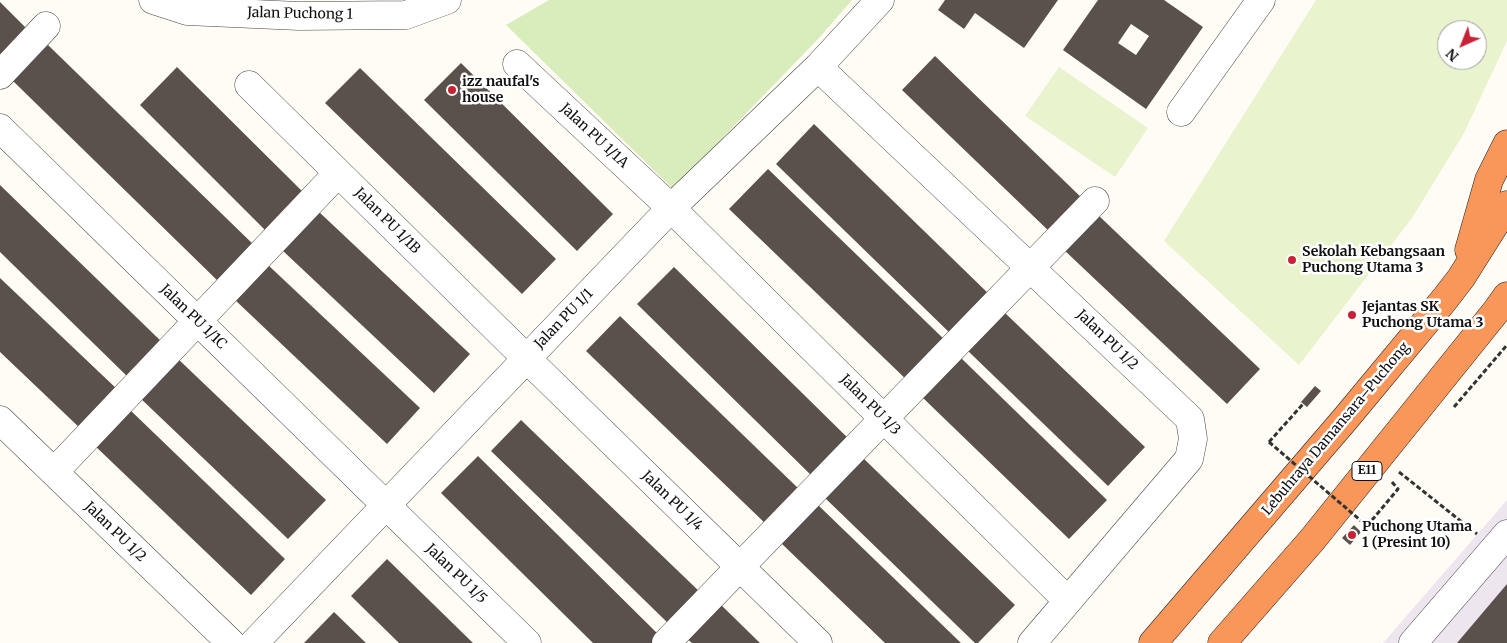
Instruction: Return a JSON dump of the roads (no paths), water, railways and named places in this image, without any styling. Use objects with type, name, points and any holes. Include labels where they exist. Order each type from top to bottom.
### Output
[{"type":"highway","points":[[1461,278],[1489,180],[1507,144]]},
{"type":"highway","name":"Lebuhraya Damansara–Puchong","points":[[1154,643],[1444,300],[1461,278],[1507,205]]},
{"type":"highway","name":"E11","points":[[1222,643],[1312,540],[1504,303]]},
{"type":"street","name":"Jalan Puchong 1","points":[[153,0],[187,10],[299,16],[406,15],[447,0]]},
{"type":"street","name":"Jalan PU 1/1","points":[[254,643],[671,208],[818,67],[880,0]]},
{"type":"street","points":[[1181,112],[1261,0]]},
{"type":"street","points":[[0,75],[46,26]]},
{"type":"street","name":"Jalan PU 1/1A","points":[[517,64],[671,208]]},
{"type":"street","name":"Jalan PU 1/2","points":[[818,67],[1190,419],[1194,440],[1189,459],[1032,643]]},
{"type":"street","name":"Jalan PU 1/1B","points":[[249,85],[526,358]]},
{"type":"street","name":"Jalan PU 1/1C","points":[[0,128],[386,505]]},
{"type":"street","points":[[54,472],[338,173]]},
{"type":"street","points":[[666,643],[1094,200]]},
{"type":"street","name":"Jalan PU 1/3","points":[[671,208],[1068,601]]},
{"type":"street","name":"Jalan PU 1/4","points":[[526,358],[818,643]]},
{"type":"street","name":"Jalan PU 1/2","points":[[0,420],[231,643]]},
{"type":"street","name":"Jalan PU 1/5","points":[[386,505],[527,643]]},
{"type":"street","points":[[1413,643],[1501,541]]},
{"type":"place","name":"izz naufal's house","points":[[452,90]]},
{"type":"place","name":"Sekolah Kebangsaan Puchong Utama 3","points":[[1292,260]]},
{"type":"place","name":"Jejantas SK Puchong Utama 3","points":[[1352,315]]},
{"type":"place","name":"Puchong Utama 1 (Presint 10)","points":[[1352,535]]}]
